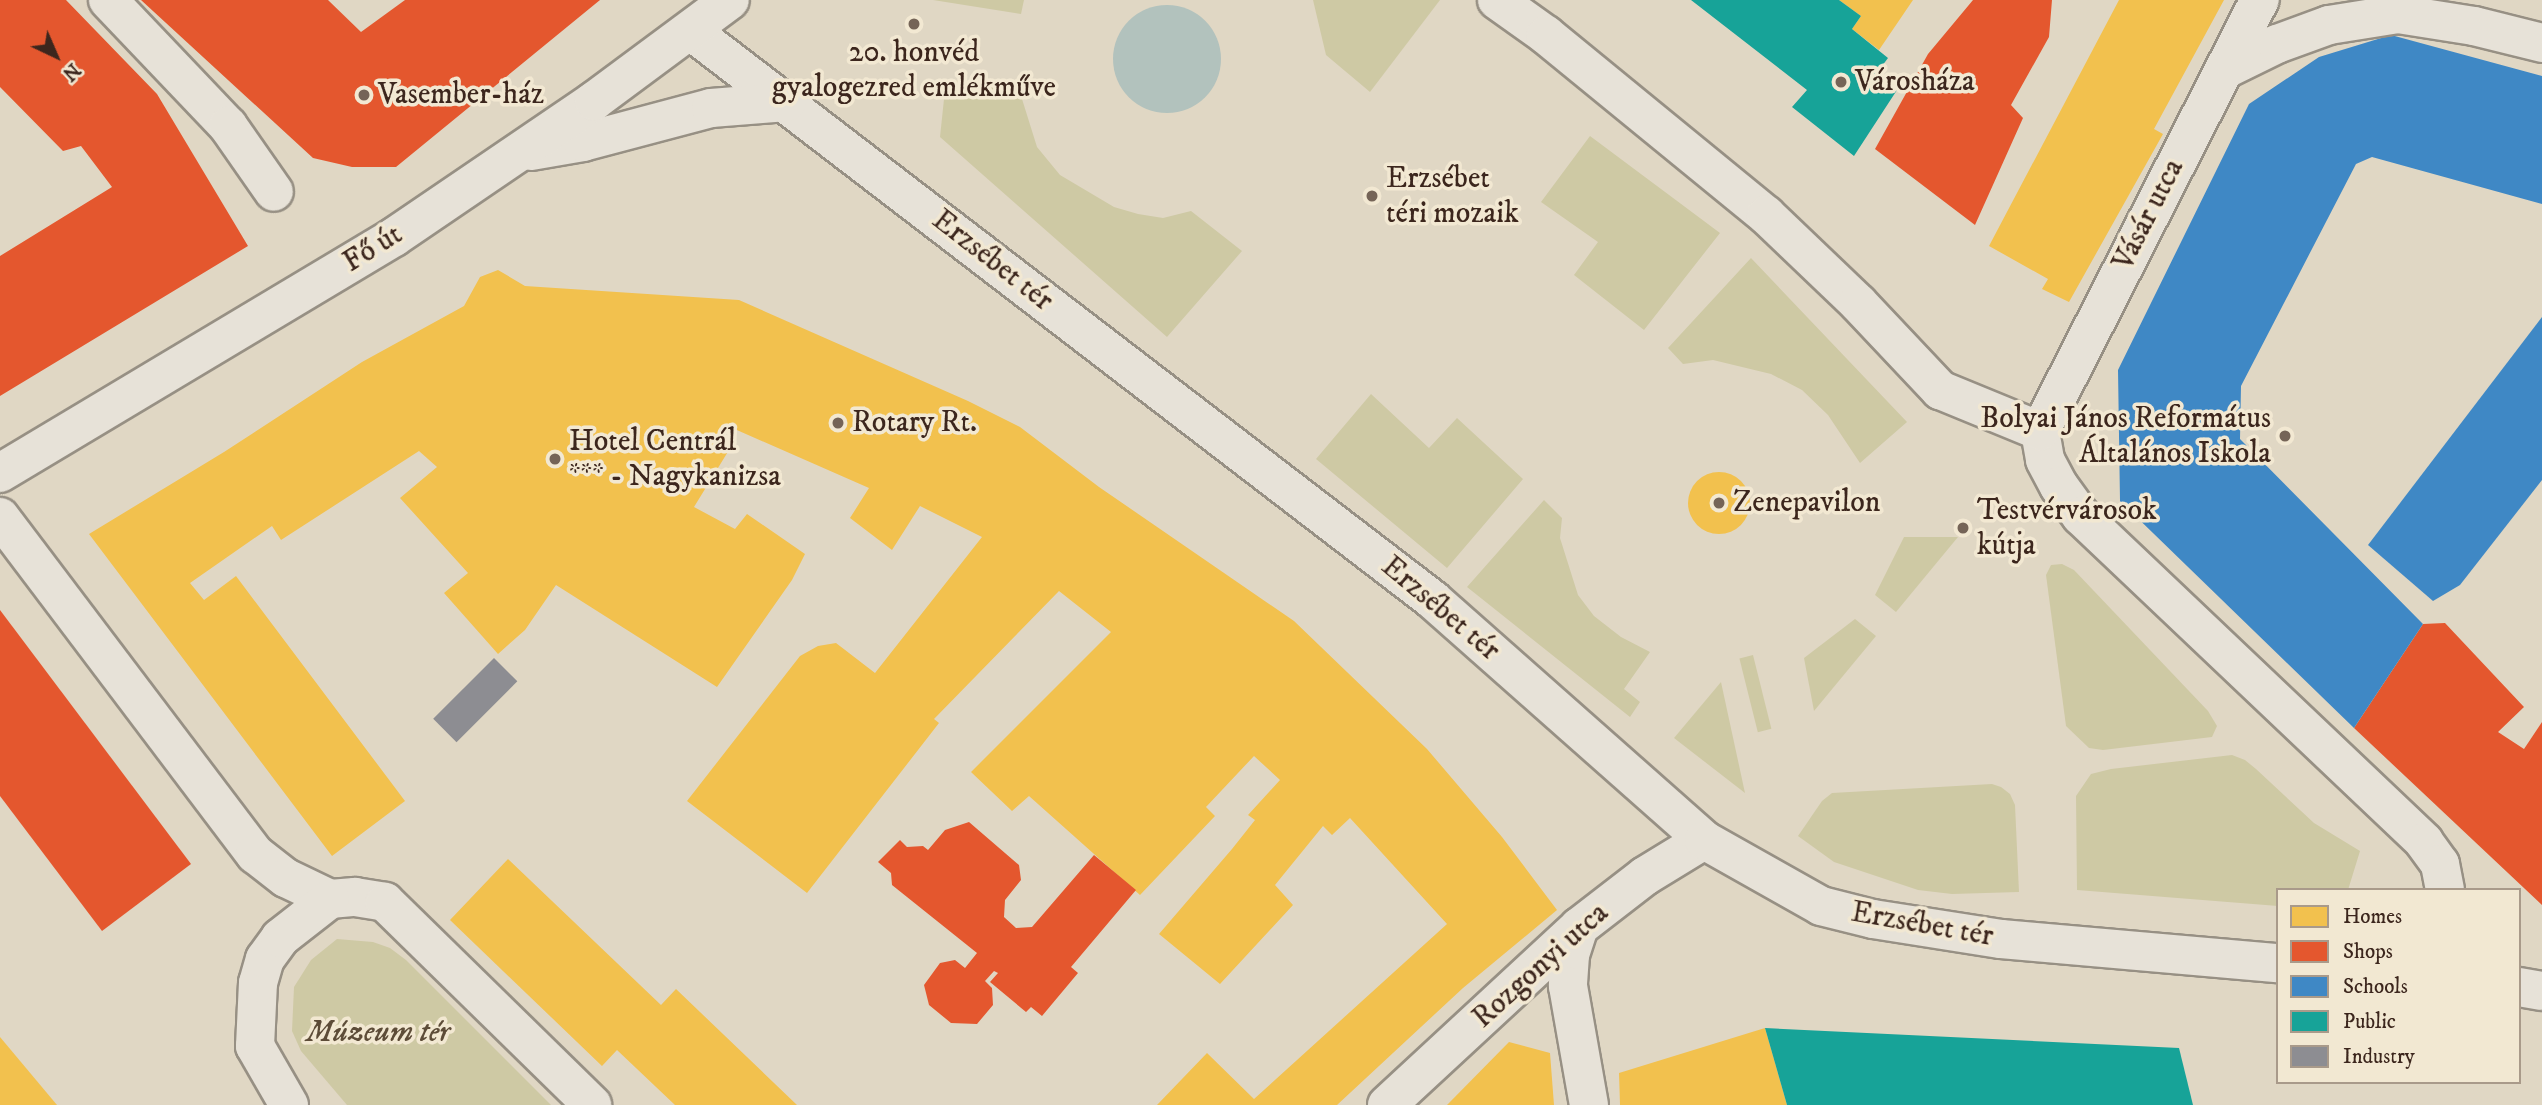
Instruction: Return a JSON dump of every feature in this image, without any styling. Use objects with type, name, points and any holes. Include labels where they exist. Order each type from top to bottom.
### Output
[{"type":"street","points":[[108,0],[228,126],[274,192]]},
{"type":"street","name":"Fő út","points":[[0,473],[332,275],[519,153],[691,31],[730,0]]},
{"type":"street","points":[[1497,0],[1546,35],[1766,215],[1858,303],[1940,390],[2040,431],[2045,460],[2059,486],[2081,516],[2424,842],[2440,864],[2445,888]]},
{"type":"street","name":"Vásár utca","points":[[2040,431],[2260,0]]},
{"type":"street","points":[[2224,71],[2277,44],[2329,25],[2398,14],[2474,26],[2542,43]]},
{"type":"street","name":"Erzsébet tér","points":[[691,31],[1433,600],[1704,840],[1821,906],[1873,919],[2001,939],[2276,963]]},
{"type":"street","points":[[519,153],[583,142],[710,107],[787,102]]},
{"type":"street","points":[[0,517],[255,855],[286,878],[330,899],[355,897],[385,902],[592,1105]]},
{"type":"street","name":"Rozgonyi utca","points":[[1387,1105],[1579,927],[1645,876],[1704,840]]},
{"type":"street","points":[[289,1105],[255,1046],[258,983],[265,959],[280,938],[330,899]]},
{"type":"street","points":[[1579,927],[1570,955],[1568,986],[1589,1105]]},
{"type":"street","points":[[2521,987],[2542,991]]},
{"type":"green space","points":[[933,0],[1024,0],[1021,14]]},
{"type":"green space","points":[[1313,0],[1440,0],[1370,92],[1326,55]]},
{"type":"green space","points":[[946,80],[1017,83],[1037,147],[1060,175],[1114,207],[1138,214],[1163,218],[1191,211],[1242,251],[1167,337],[940,137]]},
{"type":"green space","points":[[1590,136],[1720,233],[1644,330],[1574,275],[1598,242],[1541,202]]},
{"type":"green space","points":[[1751,258],[1907,422],[1860,463],[1828,415],[1802,390],[1771,374],[1713,360],[1683,364],[1668,348]]},
{"type":"green space","points":[[1371,394],[1429,448],[1457,418],[1523,479],[1447,568],[1316,459]]},
{"type":"green space","points":[[1544,500],[1562,518],[1560,538],[1578,595],[1594,616],[1621,637],[1650,652],[1624,689],[1640,702],[1630,717],[1467,587]]},
{"type":"green space","points":[[1904,537],[1958,537],[1896,612],[1875,595]]},
{"type":"green space","points":[[2062,564],[2074,570],[2208,711],[2217,726],[2212,737],[2103,750],[2089,748],[2066,726],[2046,575],[2051,565]]},
{"type":"green space","points":[[1855,619],[1876,636],[1814,711],[1804,658]]},
{"type":"green space","points":[[1753,655],[1771,729],[1758,732],[1739,658]]},
{"type":"green space","points":[[1721,682],[1745,793],[1674,738]]},
{"type":"green space","points":[[2232,755],[2245,760],[2314,823],[2360,851],[2349,888],[2276,888],[2276,906],[2077,890],[2076,796],[2091,774],[2111,769]]},
{"type":"green space","points":[[1992,784],[2010,794],[2015,805],[2019,892],[1952,894],[1918,890],[1834,862],[1798,836],[1822,801],[1832,793]]},
{"type":"green space","name":"Múzeum tér","points":[[337,939],[373,942],[390,948],[406,960],[551,1105],[347,1105],[301,1051],[292,1031],[294,987],[311,960]]},
{"type":"shaded area","points":[[1167,5],[1188,9],[1206,20],[1217,38],[1221,59],[1217,80],[1206,98],[1188,109],[1167,113],[1146,109],[1128,98],[1117,80],[1113,59],[1117,38],[1128,20],[1146,9]]},
{"type":"building: Homes","points":[[1839,0],[1913,0],[1879,50],[1852,29],[1861,16]]},
{"type":"building: Homes","points":[[2119,0],[2224,0],[2154,129],[2163,134],[2069,302],[2042,289],[2048,279],[1989,246]]},
{"type":"building: Homes","points":[[498,270],[525,286],[739,300],[968,401],[1020,427],[1099,487],[1294,621],[1427,749],[1502,837],[1557,910],[1463,988],[1337,1105],[1157,1105],[1207,1053],[1254,1099],[1447,924],[1350,818],[1332,835],[1323,826],[1275,885],[1293,905],[1220,984],[1159,934],[1255,820],[1248,815],[1280,780],[1254,756],[1206,807],[1215,816],[1140,895],[1029,796],[1012,811],[971,772],[1111,632],[1059,591],[934,719],[939,723],[807,893],[687,801],[800,656],[818,646],[836,643],[875,673],[982,537],[920,506],[892,550],[850,518],[869,488],[730,427],[718,441],[729,450],[694,507],[735,529],[747,514],[805,554],[792,580],[717,687],[556,585],[525,630],[498,654],[444,593],[468,573],[400,498],[437,467],[419,451],[281,540],[272,526],[190,583],[204,600],[236,576],[405,801],[332,856],[89,534],[224,452],[362,362],[464,306],[480,277]]},
{"type":"building: Homes","name":"Zenepavilon","points":[[1719,472],[1741,481],[1750,503],[1741,525],[1719,534],[1697,525],[1688,503],[1697,481]]},
{"type":"building: Homes","points":[[508,859],[661,1005],[676,989],[797,1105],[675,1105],[617,1050],[602,1066],[450,920]]},
{"type":"building: Homes","points":[[1765,1028],[1787,1105],[1620,1105],[1619,1073]]},
{"type":"building: Homes","points":[[0,1037],[57,1105],[0,1105]]},
{"type":"building: Homes","points":[[1509,1042],[1550,1053],[1554,1105],[1447,1105]]},
{"type":"building: Shops","points":[[0,0],[66,0],[157,94],[248,246],[0,396],[0,256],[112,187],[81,146],[63,151],[0,87]]},
{"type":"building: Shops","name":"Vasember-ház","points":[[141,0],[328,0],[361,32],[405,0],[600,0],[396,167],[352,167],[313,158]]},
{"type":"building: Shops","points":[[1973,0],[2052,0],[2049,37],[2011,105],[2023,118],[1975,225],[1875,149],[1928,54]]},
{"type":"building: Shops","points":[[0,610],[191,864],[102,931],[0,796]]},
{"type":"building: Shops","points":[[2445,623],[2524,707],[2498,732],[2524,749],[2542,722],[2542,905],[2354,728],[2423,624]]},
{"type":"building: Shops","points":[[969,822],[1019,865],[1021,880],[1005,900],[1004,917],[1016,928],[1032,927],[1094,855],[1136,890],[1071,967],[1078,973],[1042,1016],[1031,1007],[1026,1012],[990,982],[998,973],[994,971],[985,981],[992,988],[993,1005],[977,1024],[951,1023],[929,1005],[924,985],[940,963],[955,960],[965,968],[977,953],[892,885],[891,873],[878,862],[900,840],[907,847],[923,846],[928,850],[945,830]]},
{"type":"building: Schools","points":[[2391,35],[2542,76],[2542,204],[2372,157],[2356,164],[2241,386],[2240,439],[2423,624],[2354,728],[2120,501],[2118,370],[2249,104],[2319,57]]},
{"type":"building: Schools","points":[[2542,317],[2542,480],[2460,585],[2433,601],[2368,545]]},
{"type":"building: Public","name":"Városháza","points":[[1691,0],[1839,0],[1861,16],[1852,29],[1888,58],[1876,74],[1897,90],[1854,156],[1792,107],[1807,90]]},
{"type":"building: Public","points":[[1765,1028],[2179,1048],[2193,1105],[1787,1105]]},
{"type":"building: Industry","points":[[494,658],[517,681],[457,742],[433,719]]},
{"type":"place","name":"20. honvéd gyalogezred emlékműve","points":[[914,24]]},
{"type":"place","name":"Városháza","points":[[1841,82]]},
{"type":"place","name":"Vasember-ház","points":[[364,95]]},
{"type":"place","name":"Erzsébet téri mozaik","points":[[1372,196]]},
{"type":"place","name":"Rotary Rt.","points":[[838,423]]},
{"type":"place","name":"Bolyai János Református Általános Iskola","points":[[2285,436]]},
{"type":"place","name":"Hotel Centrál *** - Nagykanizsa","points":[[555,459]]},
{"type":"place","name":"Zenepavilon","points":[[1719,503]]},
{"type":"place","name":"Testvérvárosok kútja","points":[[1963,528]]}]
